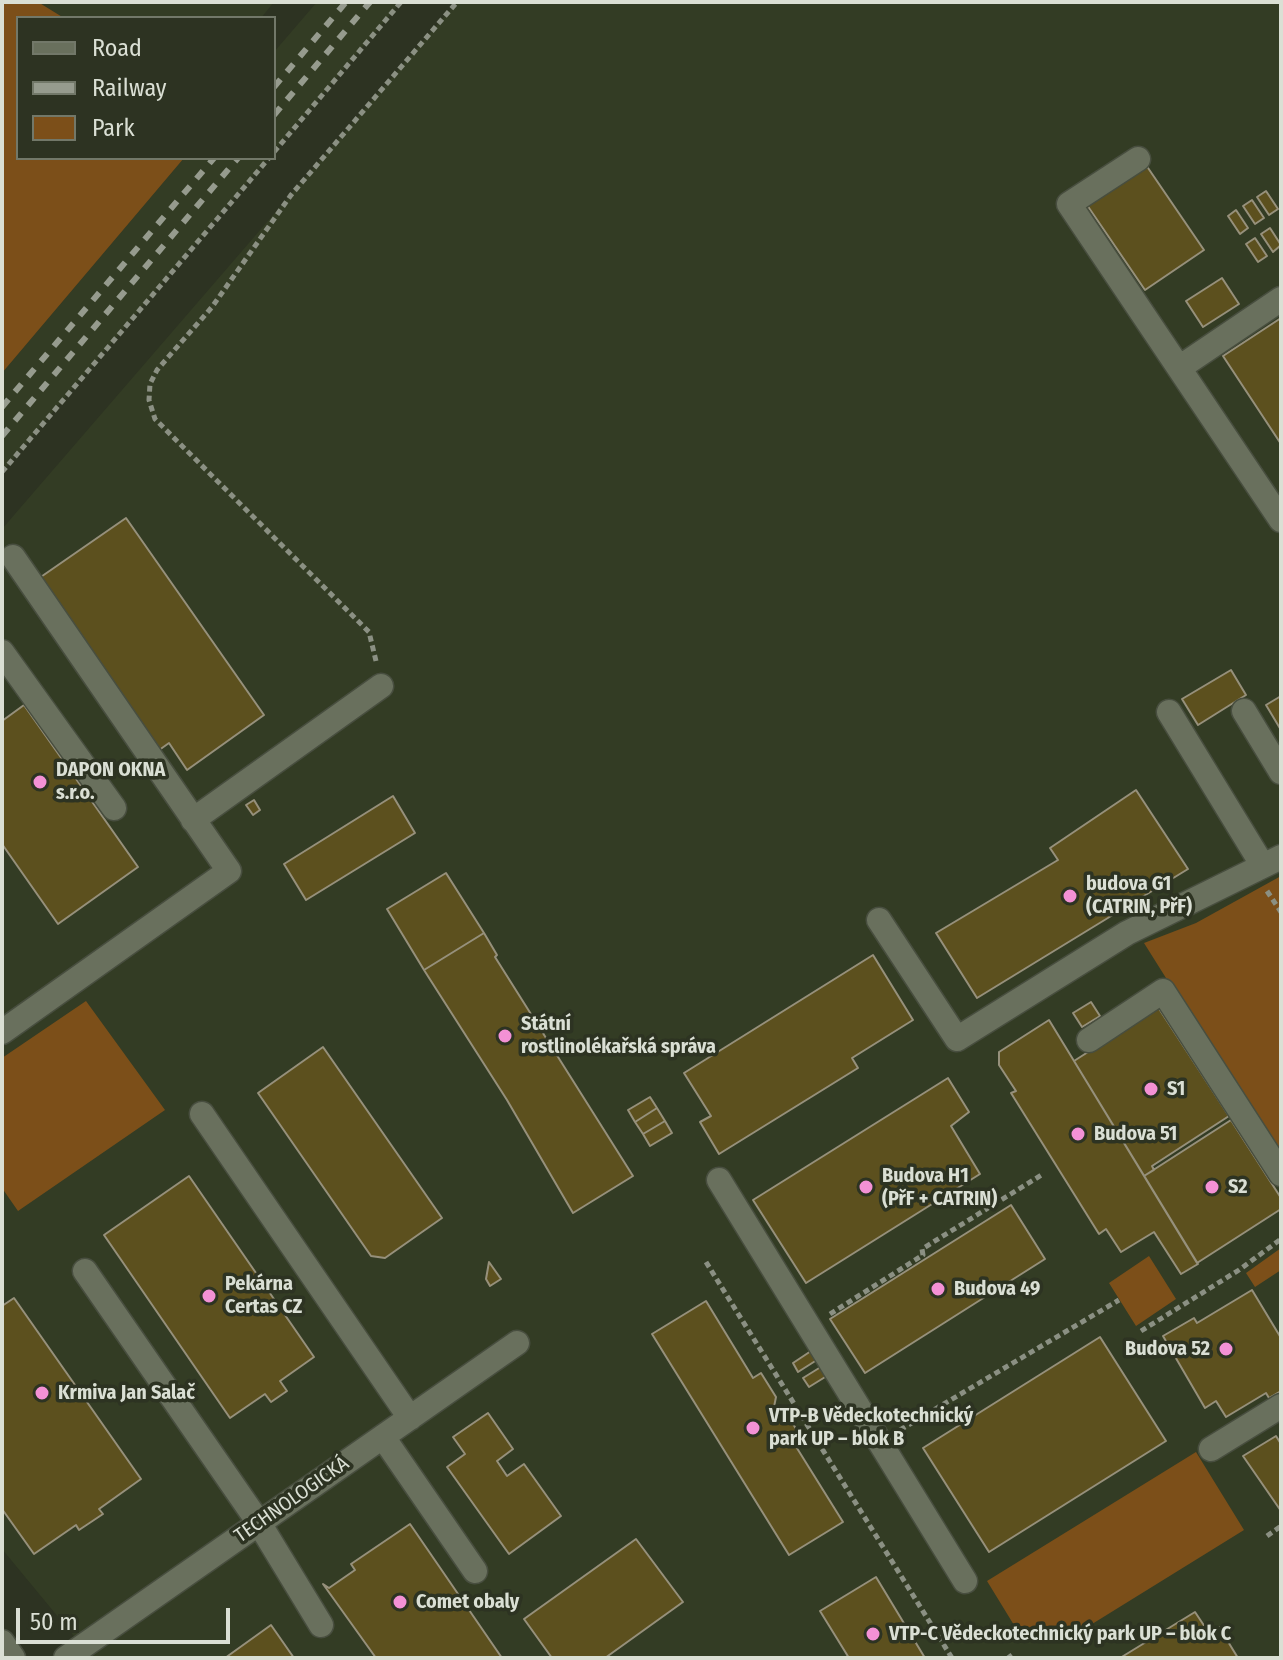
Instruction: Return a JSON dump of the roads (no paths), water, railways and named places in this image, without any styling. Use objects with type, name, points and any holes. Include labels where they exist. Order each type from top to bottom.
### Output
[{"type":"street","points":[[1138,159],[1069,204],[1281,520]]},
{"type":"street","points":[[1179,368],[1281,299]]},
{"type":"street","points":[[2,1032],[229,871],[13,557]]},
{"type":"street","points":[[2,652],[114,808]]},
{"type":"street","points":[[193,820],[381,686]]},
{"type":"street","points":[[1244,711],[1281,772]]},
{"type":"street","points":[[879,920],[957,1039],[1127,933],[1272,861],[1169,712]]},
{"type":"street","points":[[1089,1040],[1163,991],[1281,1174]]},
{"type":"street","points":[[202,1114],[410,1418]]},
{"type":"street","points":[[719,1180],[965,1581]]},
{"type":"street","points":[[85,1271],[259,1523],[321,1625]]},
{"type":"street","name":"TECHNOLOGICKÁ","points":[[66,1658],[517,1343]]},
{"type":"street","points":[[1211,1449],[1281,1406]]},
{"type":"street","points":[[383,1437],[475,1571]]},
{"type":"street","points":[[2,1642],[13,1658]]},
{"type":"railway","points":[[276,85],[346,2]]},
{"type":"railway","points":[[276,113],[370,2]]},
{"type":"railway","points":[[2,407],[212,160]]},
{"type":"railway","points":[[2,436],[236,160]]},
{"type":"place","name":"DAPON OKNA s.r.o.","points":[[40,782]]},
{"type":"place","name":"budova G1 (CATRIN, PřF)","points":[[1070,896]]},
{"type":"place","name":"Státní rostlinolékařská správa","points":[[505,1036]]},
{"type":"place","name":"S1","points":[[1151,1089]]},
{"type":"place","name":"Budova 51","points":[[1078,1134]]},
{"type":"place","name":"Budova H1 (PřF + CATRIN)","points":[[866,1187]]},
{"type":"place","name":"S2","points":[[1212,1187]]},
{"type":"place","name":"Budova 49","points":[[938,1289]]},
{"type":"place","name":"Pekárna Certas CZ","points":[[209,1296]]},
{"type":"place","name":"Budova 52","points":[[1226,1349]]},
{"type":"place","name":"Krmiva Jan Salač","points":[[42,1393]]},
{"type":"place","name":"VTP-B Vědeckotechnický park UP – blok B","points":[[753,1428]]},
{"type":"place","name":"Comet obaly","points":[[400,1602]]},
{"type":"place","name":"VTP-C Vědeckotechnický park UP – blok C","points":[[873,1634]]}]
